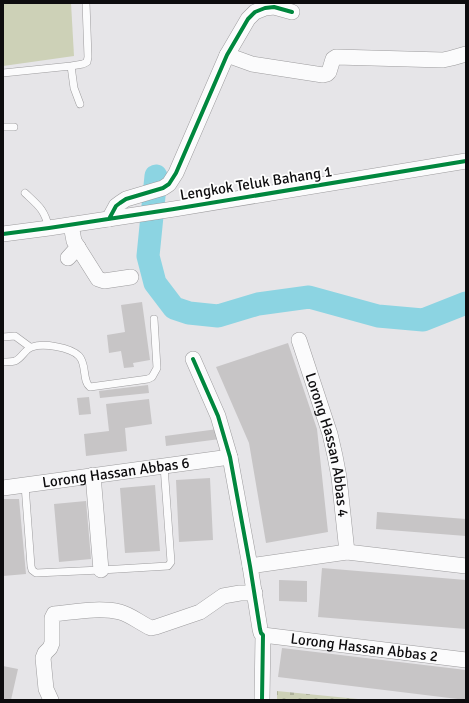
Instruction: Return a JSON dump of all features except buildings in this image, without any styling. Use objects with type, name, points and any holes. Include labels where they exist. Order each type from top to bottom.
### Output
[{"type":"street","points":[[109,219],[116,206],[120,203],[163,188],[176,173],[227,55],[248,19],[255,12],[265,8],[274,7],[292,12]]},
{"type":"street","points":[[227,55],[252,64],[323,75],[329,72],[333,59],[336,57],[443,60],[466,54]]},
{"type":"street","name":"Lengkok Teluk Bahang 1","points":[[3,234],[174,209],[466,161]]},
{"type":"street","points":[[71,225],[73,253],[99,280],[104,281],[131,277]]},
{"type":"street","name":"Lorong Hassan Abbas 4","points":[[299,340],[330,434],[339,477],[348,552]]},
{"type":"street","points":[[193,359],[218,416],[230,457],[255,593],[260,629],[263,635],[262,700]]},
{"type":"street","name":"Lorong Hassan Abbas 6","points":[[3,488],[230,457]]},
{"type":"street","points":[[92,475],[101,570]]},
{"type":"street","points":[[250,566],[348,552],[466,566]]},
{"type":"street","points":[[51,700],[46,689],[43,658],[51,646],[52,618],[54,614],[93,610],[119,612],[151,628],[200,612],[223,596],[240,593],[255,593]]},
{"type":"street","name":"Lorong Hassan Abbas 2","points":[[263,635],[466,660]]},
{"type":"lane","points":[[3,73],[71,66],[87,62],[86,3]]},
{"type":"lane","points":[[71,66],[74,88],[80,104]]},
{"type":"lane","points":[[3,127],[14,127]]},
{"type":"lane","points":[[25,193],[42,210],[46,216],[49,228]]},
{"type":"lane","points":[[3,362],[16,361],[30,347],[51,345],[76,353],[80,357],[83,362],[87,384],[90,387],[148,379],[152,377],[157,368],[154,319]]},
{"type":"lane","points":[[3,338],[15,336],[30,347]]},
{"type":"lane","points":[[24,485],[31,566],[33,571],[36,573],[168,566],[171,562],[164,466]]},
{"type":"green space","points":[[3,3],[71,3],[74,56],[3,66]]},
{"type":"green space","points":[[277,691],[368,700],[277,700]]},
{"type":"waterway","points":[[156,176],[148,256],[155,283],[174,308],[189,313],[218,316],[258,304],[309,297],[378,316],[423,320],[466,303]]},
{"type":"cycle path","points":[[109,219],[116,206],[126,199],[163,188],[169,184],[176,173],[227,55],[248,19],[255,12],[265,8],[274,7],[292,12]]},
{"type":"cycle path","points":[[3,234],[174,209],[466,161]]},
{"type":"cycle path","points":[[193,359],[218,416],[230,457],[260,629],[263,635],[262,700]]}]
